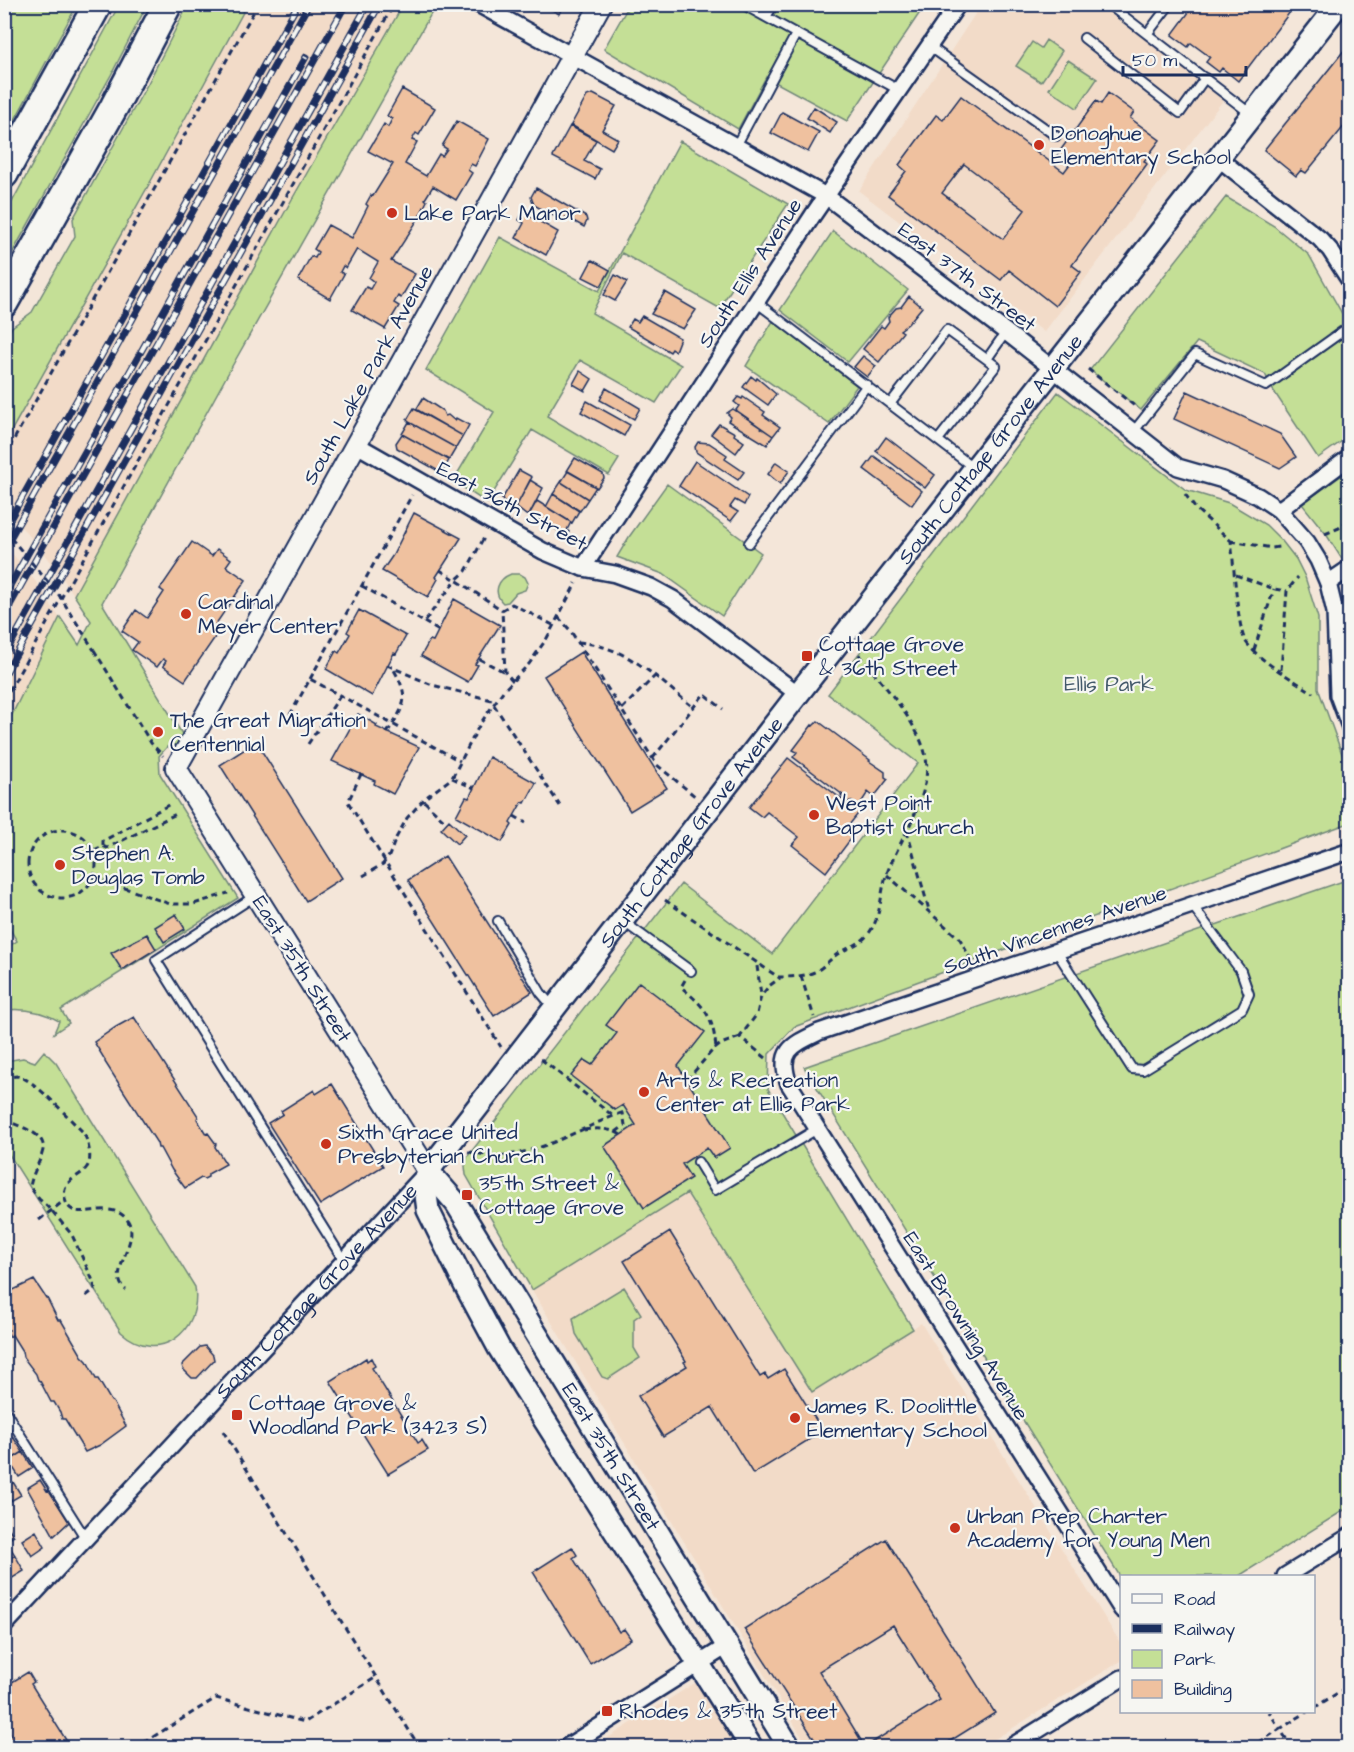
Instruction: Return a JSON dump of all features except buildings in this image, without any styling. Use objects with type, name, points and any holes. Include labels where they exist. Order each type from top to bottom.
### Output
[{"type":"highway","points":[[4,174],[98,4]]},
{"type":"highway","points":[[4,303],[114,107],[168,4]]},
{"type":"main road","name":"South Cottage Grove Avenue","points":[[428,1171],[798,694],[1339,4]]},
{"type":"main road","name":"East 35th Street","points":[[428,1171],[456,1203],[790,1748]]},
{"type":"main road","name":"East 35th Street","points":[[428,1171],[426,1195],[428,1210],[480,1314],[752,1748]]},
{"type":"street","name":"East 37th Street","points":[[478,4],[826,196],[1006,332],[1178,467],[1223,480],[1258,496],[1279,510],[1307,542],[1328,583],[1335,612],[1338,695],[1350,727]]},
{"type":"street","name":"South Lake Park Avenue","points":[[176,768],[601,4]]},
{"type":"street","name":"South Ellis Avenue","points":[[582,568],[826,196],[958,4]]},
{"type":"street","points":[[1218,158],[1320,239],[1350,281]]},
{"type":"street","name":"East 36th Street","points":[[357,445],[543,551],[582,568],[615,574],[651,587],[673,599],[798,694]]},
{"type":"street","points":[[1279,510],[1350,457]]},
{"type":"street","points":[[1328,583],[1350,568]]},
{"type":"street","name":"East 35th Street","points":[[176,768],[428,1171]]},
{"type":"street","name":"South Vincennes Avenue","points":[[785,1061],[789,1049],[819,1032],[1350,851]]},
{"type":"street","name":"East Browning Avenue","points":[[785,1061],[784,1072],[789,1084],[1120,1607]]},
{"type":"street","name":"South Cottage Grove Avenue","points":[[4,1626],[428,1171]]},
{"type":"street","points":[[1286,1575],[1350,1536]]},
{"type":"street","points":[[565,1748],[727,1646]]},
{"type":"street","points":[[1009,1748],[1120,1679]]},
{"type":"lane","points":[[742,4],[899,90]]},
{"type":"lane","points":[[766,17],[774,4]]},
{"type":"lane","points":[[1107,4],[1252,114]]},
{"type":"lane","points":[[1147,34],[1170,4]]},
{"type":"lane","points":[[735,147],[795,34]]},
{"type":"lane","points":[[1084,38],[1180,113],[1205,78]]},
{"type":"lane","points":[[929,46],[1056,136]]},
{"type":"lane","points":[[756,302],[975,469]]},
{"type":"lane","points":[[1134,432],[1195,354],[1266,386],[1350,327]]},
{"type":"lane","points":[[890,404],[947,330],[987,359],[996,366],[938,440]]},
{"type":"lane","points":[[987,359],[1006,332]]},
{"type":"lane","points":[[748,543],[867,386]]},
{"type":"lane","points":[[256,895],[156,960],[344,1261]]},
{"type":"lane","points":[[1057,952],[1132,1069],[1143,1070],[1242,1009],[1249,994],[1241,971],[1192,905]]},
{"type":"lane","points":[[498,921],[541,993],[554,1008]]},
{"type":"lane","points":[[622,921],[691,971]]},
{"type":"lane","points":[[698,1162],[715,1190],[817,1129]]},
{"type":"lane","points":[[4,1409],[86,1539]]},
{"type":"path","points":[[4,457],[258,4]]},
{"type":"path","points":[[4,700],[394,4]]},
{"type":"path","points":[[1088,369],[1138,409]]},
{"type":"path","points":[[1185,494],[1195,508],[1231,541],[1272,548],[1279,547]]},
{"type":"path","points":[[290,715],[412,495]]},
{"type":"path","points":[[1325,534],[1350,520]]},
{"type":"path","points":[[4,530],[59,595],[153,746],[176,768]]},
{"type":"path","points":[[424,622],[456,580],[466,571],[485,536]]},
{"type":"path","points":[[1231,541],[1241,626],[1245,640],[1253,651],[1313,693]]},
{"type":"path","points":[[440,570],[502,610]]},
{"type":"path","points":[[1236,575],[1274,589],[1287,591]]},
{"type":"path","points":[[1281,671],[1287,591],[1298,577]]},
{"type":"path","points":[[363,876],[389,856],[407,818],[423,800],[452,778],[480,724],[529,664],[576,583]]},
{"type":"path","points":[[362,586],[439,631]]},
{"type":"path","points":[[1253,651],[1274,589]]},
{"type":"path","points":[[502,610],[513,604],[553,625]]},
{"type":"path","points":[[502,610],[505,672]]},
{"type":"path","points":[[558,617],[570,630],[657,765],[696,797]]},
{"type":"path","points":[[578,642],[596,644],[629,656],[693,707]]},
{"type":"path","points":[[665,900],[768,972],[782,977],[801,976],[816,971],[831,959],[854,947],[867,935],[878,911],[886,875],[907,831],[924,787],[927,769],[926,754],[919,736],[857,652]]},
{"type":"path","points":[[479,658],[505,672],[513,681]]},
{"type":"path","points":[[387,665],[432,685],[495,703],[560,806]]},
{"type":"path","points":[[387,733],[403,708],[404,693],[393,669]]},
{"type":"path","points":[[621,710],[654,676]]},
{"type":"path","points":[[310,680],[460,760]]},
{"type":"path","points":[[653,759],[704,694],[723,709]]},
{"type":"path","points":[[308,744],[340,696]]},
{"type":"path","points":[[361,774],[348,802],[501,1047]]},
{"type":"path","points":[[452,778],[474,788]]},
{"type":"path","points":[[423,800],[447,823]]},
{"type":"path","points":[[103,846],[103,841],[172,803]]},
{"type":"path","points":[[93,850],[103,846],[107,848],[178,813]]},
{"type":"path","points":[[514,816],[526,823]]},
{"type":"path","points":[[66,830],[77,833],[93,850],[96,868],[94,878],[78,894],[67,898],[56,898],[45,894],[30,876],[29,853],[44,835],[66,830]]},
{"type":"path","points":[[907,831],[929,912]]},
{"type":"path","points":[[886,875],[960,939],[971,960]]},
{"type":"path","points":[[94,878],[170,904],[194,904],[228,893]]},
{"type":"path","points":[[687,1080],[716,1048],[740,1037],[757,1014],[761,996],[756,964]]},
{"type":"path","points":[[691,971],[681,987],[708,1012],[714,1029],[716,1048]]},
{"type":"path","points":[[801,976],[815,1021]]},
{"type":"path","points":[[761,996],[769,986],[782,977]]},
{"type":"path","points":[[740,1037],[766,1058]]},
{"type":"path","points":[[541,1059],[613,1116]]},
{"type":"path","points":[[4,1082],[12,1076],[20,1076],[28,1080],[48,1097],[87,1138],[88,1167],[67,1184],[65,1200],[75,1211],[112,1209],[128,1221],[131,1237],[119,1281],[126,1290]]},
{"type":"path","points":[[468,1152],[493,1156],[536,1149],[625,1112],[625,1125],[616,1132]]},
{"type":"path","points":[[4,1120],[35,1134],[41,1141],[44,1148],[30,1187],[72,1235],[94,1283],[95,1289],[86,1296]]},
{"type":"path","points":[[582,1130],[598,1128],[621,1135]]},
{"type":"path","points":[[39,1220],[65,1200]]},
{"type":"path","points":[[223,1431],[420,1748]]},
{"type":"path","points":[[135,1748],[216,1698],[305,1722],[375,1678]]},
{"type":"path","points":[[1315,1707],[1350,1685]]},
{"type":"path","points":[[1270,1713],[1292,1748]]},
{"type":"path","points":[[1252,1747],[1305,1713]]},
{"type":"shaded area","points":[[247,5],[436,5],[91,621],[62,577],[27,533],[5,511],[5,442]]},
{"type":"shaded area","name":"Donoghue Elementary School","points":[[981,5],[1102,5],[1225,98],[1044,332],[859,191]]},
{"type":"shaded area","points":[[5,545],[36,582],[78,646],[5,773]]},
{"type":"shaded area","points":[[687,1193],[812,1392],[921,1323],[1120,1642],[1120,1662],[982,1747],[808,1747],[532,1290]]},
{"type":"shaded area","points":[[698,1681],[739,1747],[592,1748]]},
{"type":"green space","points":[[4,5],[77,5],[5,138]]},
{"type":"green space","points":[[119,5],[147,5],[111,75],[5,266],[5,215]]},
{"type":"green space","points":[[188,5],[247,5],[5,442],[5,341],[12,327],[32,312],[75,236],[73,219]]},
{"type":"green space","points":[[403,5],[436,5],[236,359],[102,603],[187,742],[167,747],[159,756],[160,774],[238,898],[61,1010],[69,1023],[54,1033],[59,1021],[53,1018],[33,1011],[5,1010],[5,949],[17,941],[5,921],[4,731],[60,617],[79,645],[91,621],[74,595],[291,201]]},
{"type":"green space","points":[[629,5],[925,5],[847,121],[766,77],[738,129],[604,49]]},
{"type":"green space","points":[[1046,40],[1062,51],[1041,82],[1016,66],[1032,42],[1041,48]]},
{"type":"green space","points":[[1068,60],[1097,79],[1077,108],[1049,89]]},
{"type":"green space","points":[[680,141],[788,204],[719,308],[622,253],[592,313],[681,365],[656,403],[580,360],[547,416],[619,459],[609,475],[532,430],[487,503],[453,481],[494,412],[426,370],[500,237],[599,291]]},
{"type":"green space","points":[[1226,197],[1274,226],[1309,255],[1349,326],[1349,436],[1318,458],[1265,374],[1197,342],[1141,410],[1090,370]]},
{"type":"green space","points":[[833,231],[908,290],[848,362],[780,310]]},
{"type":"green space","points":[[773,321],[857,386],[829,424],[746,366]]},
{"type":"green space","name":"Ellis Park","points":[[1058,392],[1186,490],[1229,503],[1266,525],[1296,559],[1305,577],[1318,618],[1318,688],[1349,773],[1349,823],[794,1027],[769,1054],[768,1089],[913,1329],[812,1392],[687,1193],[532,1290],[466,1175],[467,1157],[681,884],[772,954],[918,763],[828,694]]},
{"type":"green space","points":[[1349,470],[1349,556],[1343,561],[1326,534],[1302,504]]},
{"type":"green space","points":[[667,484],[761,553],[722,616],[663,574],[617,557]]},
{"type":"green space","points":[[520,574],[528,583],[525,590],[516,593],[508,602],[503,603],[498,595],[498,586],[506,576]]},
{"type":"green space","points":[[1349,879],[1349,1507],[1241,1575],[1120,1576],[804,1067]]},
{"type":"green space","points":[[44,1051],[56,1063],[195,1287],[192,1318],[174,1339],[163,1344],[149,1345],[135,1341],[121,1332],[5,1148],[5,1059],[6,1061],[23,1058],[35,1062]]},
{"type":"green space","points":[[624,1287],[641,1314],[634,1319],[634,1348],[640,1358],[608,1379],[602,1377],[576,1334],[573,1318]]},
{"type":"railway","points":[[4,530],[298,4]]},
{"type":"railway","points":[[4,549],[309,4]]},
{"type":"railway","points":[[4,616],[346,4]]},
{"type":"railway","points":[[4,656],[368,4]]},
{"type":"railway","points":[[4,676],[380,4]]},
{"type":"railway","points":[[4,596],[306,57]]},
{"type":"place","name":"Donoghue Elementary School","points":[[1039,145]]},
{"type":"place","name":"Lake Park Manor","points":[[392,213]]},
{"type":"place","name":"Cardinal Meyer Center","points":[[186,614]]},
{"type":"place","name":"Cottage Grove & 36th Street","points":[[807,656]]},
{"type":"place","name":"The Great Migration Centennial","points":[[158,732]]},
{"type":"place","name":"West Point Baptist Church","points":[[814,815]]},
{"type":"place","name":"Stephen A. Douglas Tomb","points":[[60,865]]},
{"type":"place","name":"Arts & Recreation Center at Ellis Park","points":[[644,1092]]},
{"type":"place","name":"Sixth Grace United Presbyterian Church","points":[[326,1144]]},
{"type":"place","name":"35th Street & Cottage Grove","points":[[467,1195]]},
{"type":"place","name":"Cottage Grove & Woodland Park (3423 S)","points":[[237,1415]]},
{"type":"place","name":"James R. Doolittle Elementary School","points":[[795,1418]]},
{"type":"place","name":"Urban Prep Charter Academy for Young Men","points":[[955,1528]]},
{"type":"place","name":"Rhodes & 35th Street","points":[[607,1711]]}]
